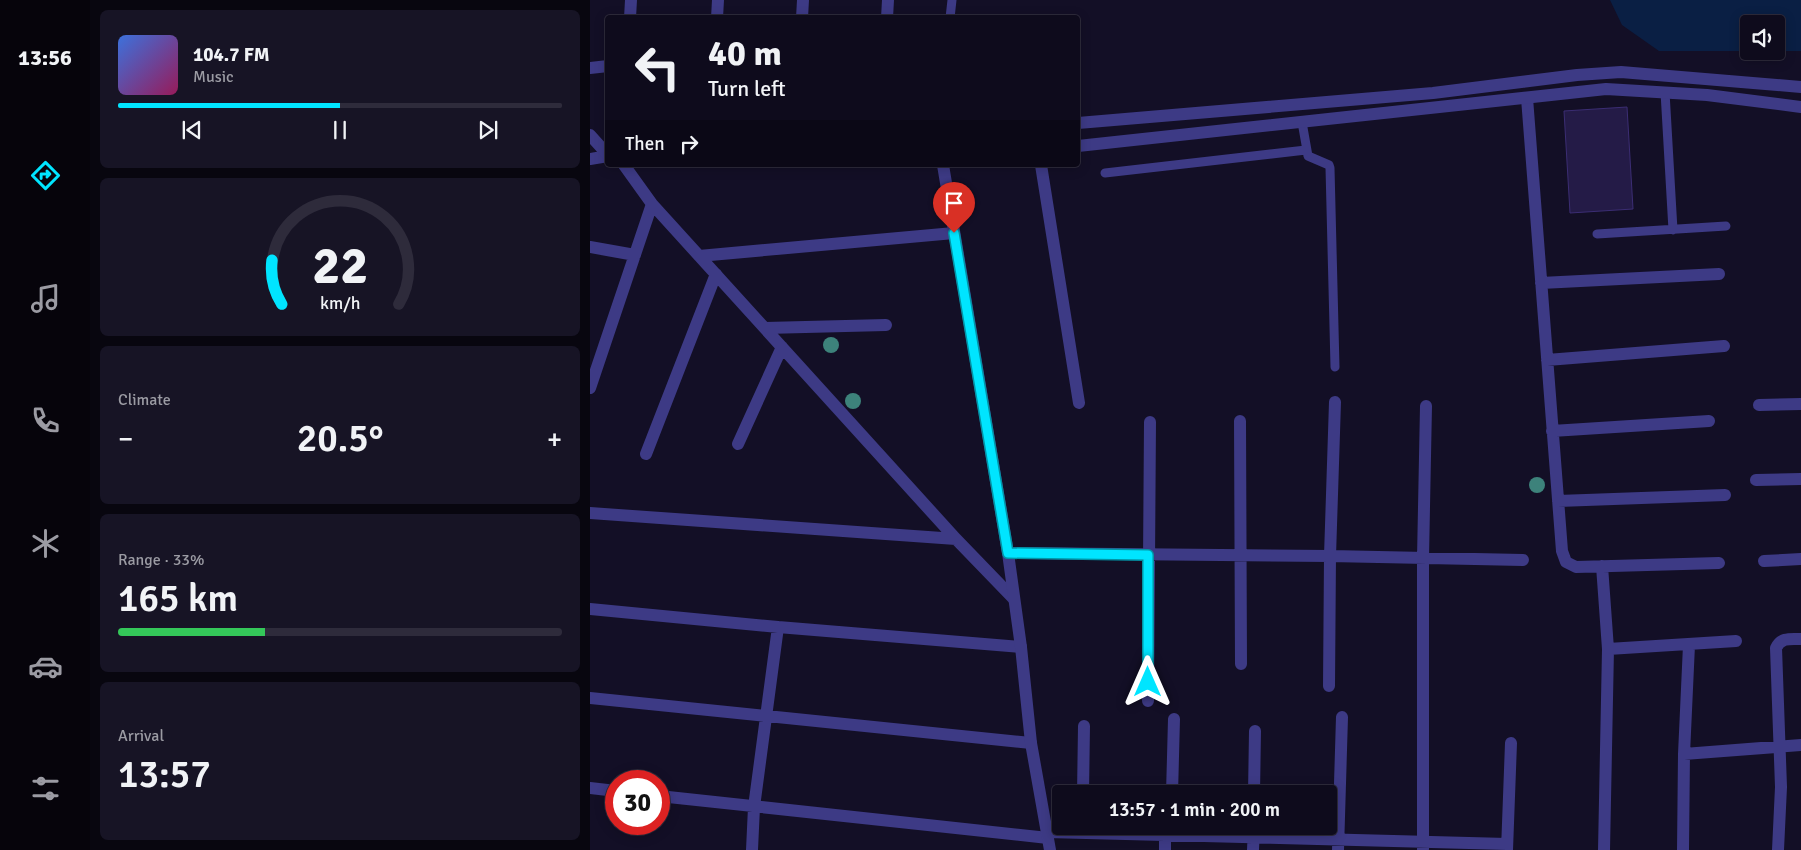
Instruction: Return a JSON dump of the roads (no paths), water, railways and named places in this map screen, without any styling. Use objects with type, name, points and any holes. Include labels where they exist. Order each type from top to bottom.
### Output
[{"type":"street","points":[[630,15],[631,0]]},
{"type":"street","points":[[717,15],[718,0]]},
{"type":"street","points":[[802,15],[803,0]]},
{"type":"street","points":[[887,15],[888,0]]},
{"type":"street","points":[[590,68],[605,66]]},
{"type":"street","points":[[1080,123],[1433,93],[1577,74],[1621,72],[1801,87]]},
{"type":"street","points":[[1080,146],[1606,89],[1707,95],[1801,107]]},
{"type":"street","points":[[1527,98],[1562,551],[1566,562],[1576,567],[1718,563]]},
{"type":"street","points":[[590,135],[605,152]]},
{"type":"street","points":[[590,159],[605,156]]},
{"type":"street","points":[[625,167],[652,204],[956,540],[1014,599]]},
{"type":"street","points":[[943,167],[1008,553],[1021,647],[1031,743],[1048,840]]},
{"type":"street","points":[[1041,167],[1079,403]]},
{"type":"street","points":[[590,388],[652,204]]},
{"type":"street","points":[[699,256],[954,233]]},
{"type":"street","points":[[590,247],[635,255]]},
{"type":"street","points":[[646,454],[716,274]]},
{"type":"street","points":[[1541,283],[1719,274]]},
{"type":"street","points":[[765,328],[886,326]]},
{"type":"street","points":[[590,346],[603,349]]},
{"type":"street","points":[[1547,360],[1724,346]]},
{"type":"street","points":[[738,444],[782,347]]},
{"type":"street","points":[[1329,686],[1334,402]]},
{"type":"street","points":[[1759,405],[1801,404]]},
{"type":"street","points":[[1423,846],[1423,558],[1426,406]]},
{"type":"street","points":[[1240,420],[1241,664]]},
{"type":"street","points":[[1552,432],[1709,420]]},
{"type":"street","points":[[1148,701],[1150,422]]},
{"type":"street","points":[[1756,480],[1801,479]]},
{"type":"street","points":[[1558,501],[1725,495]]},
{"type":"street","points":[[590,513],[956,540]]},
{"type":"street","points":[[1008,553],[1523,560]]},
{"type":"street","points":[[1764,561],[1801,559]]},
{"type":"street","points":[[1602,566],[1608,649],[1604,850]]},
{"type":"street","points":[[590,609],[1021,647]]},
{"type":"street","points":[[752,850],[754,808],[778,627]]},
{"type":"street","points":[[1778,850],[1781,747],[1776,648],[1778,643],[1783,640],[1801,639]]},
{"type":"street","points":[[1608,649],[1736,641]]},
{"type":"street","points":[[1683,850],[1684,754],[1689,645]]},
{"type":"street","points":[[590,698],[1031,743]]},
{"type":"street","points":[[1338,845],[1342,717]]},
{"type":"street","points":[[1172,785],[1174,719]]},
{"type":"street","points":[[1083,785],[1084,726]]},
{"type":"street","points":[[1254,785],[1255,731]]},
{"type":"street","points":[[1211,835],[1338,845],[1507,847],[1511,743]]},
{"type":"street","points":[[1684,754],[1801,745]]},
{"type":"street","points":[[590,788],[605,790]]},
{"type":"street","points":[[670,797],[1048,840],[1066,835]]},
{"type":"street","points":[[1165,850],[1168,835]]},
{"type":"lane","points":[[950,15],[952,0]]},
{"type":"lane","points":[[1665,92],[1673,230]]},
{"type":"lane","points":[[1302,122],[1308,156],[1329,165],[1330,168],[1335,367]]},
{"type":"lane","points":[[1105,173],[1306,150]]},
{"type":"lane","points":[[1597,234],[1726,226]]},
{"type":"water","points":[[1610,0],[1801,0],[1801,51],[1785,51],[1785,15],[1740,15],[1740,51],[1659,51],[1622,25]]}]
